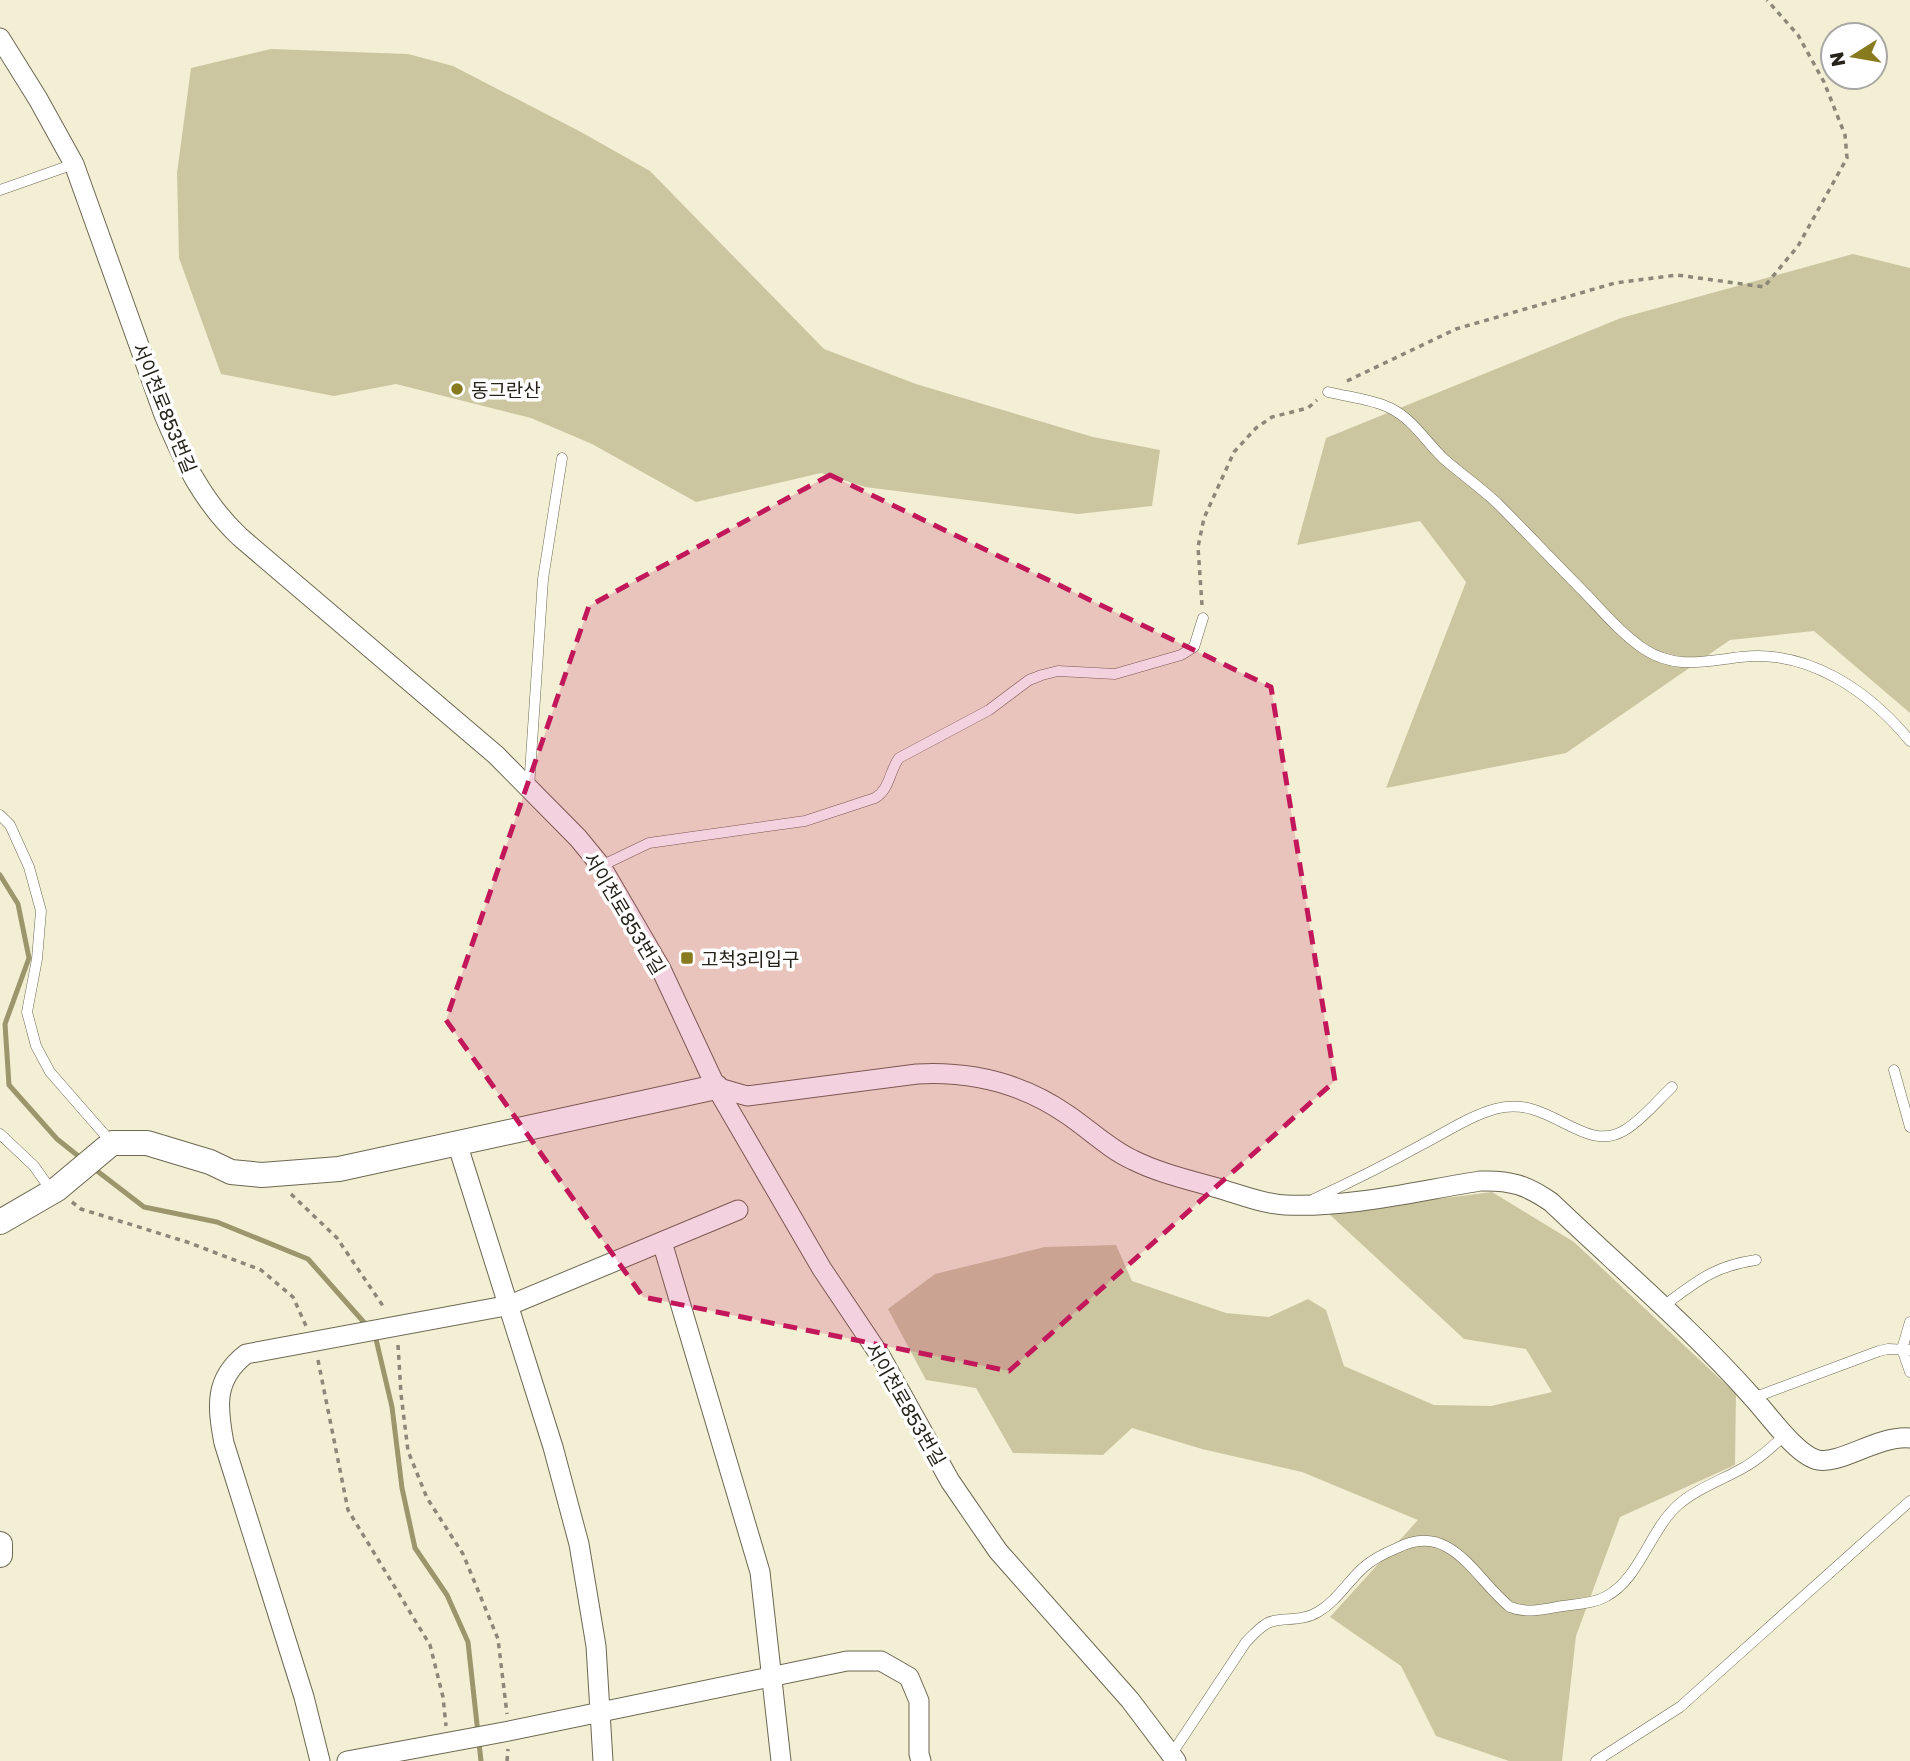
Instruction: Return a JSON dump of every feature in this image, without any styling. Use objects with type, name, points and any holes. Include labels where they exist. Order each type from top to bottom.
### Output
[{"type":"street","name":"서이천로853번길","points":[[0,38],[74,164],[164,415],[207,502],[248,544],[457,721],[529,788],[601,866],[661,969],[716,1087],[787,1210],[881,1357],[950,1481],[1028,1587],[1130,1700],[1173,1758]]},
{"type":"street","points":[[3,1215],[57,1188],[109,1146],[148,1143],[210,1162],[231,1172],[272,1175],[339,1169],[716,1087],[747,1096],[943,1073],[1020,1087],[1045,1100],[1136,1162],[1262,1202],[1302,1205],[1352,1201],[1480,1181],[1497,1180],[1525,1186],[1550,1202],[1662,1307],[1753,1398],[1800,1450],[1818,1461],[1835,1458],[1889,1439],[1910,1438]]},
{"type":"street","points":[[457,1143],[553,1447],[579,1544],[596,1646],[603,1761]]},
{"type":"street","points":[[320,1761],[304,1697],[224,1443],[219,1419],[220,1388],[231,1366],[246,1354],[509,1305],[738,1210]]},
{"type":"street","points":[[662,1242],[760,1572],[781,1761]]},
{"type":"street","points":[[0,1544],[0,1555]]},
{"type":"street","points":[[347,1761],[847,1661],[881,1661],[909,1677],[919,1701],[921,1761]]},
{"type":"lane","points":[[0,190],[74,164]]},
{"type":"lane","points":[[1328,392],[1389,407],[1408,419],[1439,454],[1494,500],[1619,629],[1660,659],[1679,663],[1705,663],[1744,656],[1794,660],[1825,671],[1860,693],[1895,722],[1910,741]]},
{"type":"lane","points":[[529,788],[543,579],[562,458]]},
{"type":"lane","points":[[601,866],[649,844],[805,821],[875,798],[884,793],[892,767],[899,758],[989,710],[1029,680],[1058,671],[1115,674],[1181,655],[1194,647],[1203,618]]},
{"type":"lane","points":[[0,815],[10,825],[29,867],[41,911],[37,959],[27,1012],[36,1046],[50,1072],[109,1146]]},
{"type":"lane","points":[[1894,1070],[1910,1127]]},
{"type":"lane","points":[[1302,1205],[1358,1179],[1464,1122],[1497,1108],[1524,1105],[1539,1109],[1585,1134],[1606,1137],[1626,1130],[1672,1087]]},
{"type":"lane","points":[[0,1134],[57,1188]]},
{"type":"lane","points":[[1662,1307],[1713,1271],[1731,1263],[1756,1260]]},
{"type":"lane","points":[[1910,1322],[1906,1349],[1910,1372]]},
{"type":"lane","points":[[1753,1398],[1879,1351],[1906,1349]]},
{"type":"lane","points":[[1173,1758],[1247,1642],[1257,1631],[1273,1621],[1293,1621],[1317,1613],[1377,1557],[1402,1545],[1417,1542],[1442,1544],[1463,1558],[1510,1607],[1520,1611],[1595,1601],[1612,1592],[1629,1575],[1665,1519],[1676,1507],[1688,1497],[1746,1467],[1786,1435]]},
{"type":"lane","points":[[1596,1761],[1680,1707],[1910,1501]]},
{"type":"path","points":[[1203,618],[1198,547],[1204,518],[1234,452],[1256,428],[1272,418],[1308,408],[1328,392],[1366,371],[1456,329],[1615,283],[1677,275],[1764,287],[1798,246],[1847,158],[1846,135],[1824,82],[1798,35],[1767,0]]},
{"type":"path","points":[[272,1175],[337,1238],[392,1326],[408,1451],[427,1498],[463,1554],[498,1639],[507,1761]]},
{"type":"path","points":[[57,1188],[81,1209],[162,1234],[261,1270],[293,1297],[313,1341],[348,1510],[430,1645],[456,1741]]},
{"type":"highlighted area","points":[[830,475],[1271,687],[1335,1081],[1009,1371],[643,1297],[446,1020],[589,606]]},
{"type":"shaded area","points":[[271,49],[408,54],[453,66],[581,132],[650,171],[824,349],[916,384],[1093,437],[1160,450],[1152,506],[1078,514],[865,487],[821,473],[696,502],[592,444],[531,418],[396,384],[334,396],[221,374],[179,258],[177,173],[191,68]]},
{"type":"shaded area","points":[[1853,254],[1910,268],[1910,713],[1814,631],[1730,640],[1566,753],[1386,788],[1466,582],[1420,521],[1297,545],[1326,438],[1621,318]]},
{"type":"shaded area","points":[[1492,1192],[1574,1242],[1736,1394],[1735,1465],[1620,1517],[1576,1636],[1562,1761],[1509,1761],[1436,1736],[1401,1666],[1330,1617],[1418,1520],[1302,1472],[1202,1449],[1132,1428],[1103,1455],[1013,1453],[976,1388],[926,1380],[888,1309],[935,1274],[1045,1247],[1116,1245],[1132,1281],[1226,1313],[1269,1317],[1308,1299],[1326,1310],[1344,1366],[1434,1405],[1491,1406],[1552,1392],[1526,1349],[1464,1339],[1328,1213]]},
{"type":"waterway","points":[[0,875],[18,904],[29,958],[5,1024],[9,1085],[57,1139],[82,1159]]},
{"type":"waterway","points":[[92,1167],[144,1207],[217,1222],[308,1259],[369,1328]]},
{"type":"waterway","points":[[375,1335],[392,1407],[402,1488],[415,1548],[447,1595],[468,1642],[481,1761]]},
{"type":"place","name":"동그란산","points":[[457,389]]},
{"type":"place","name":"고척3리입구","points":[[687,958]]}]
